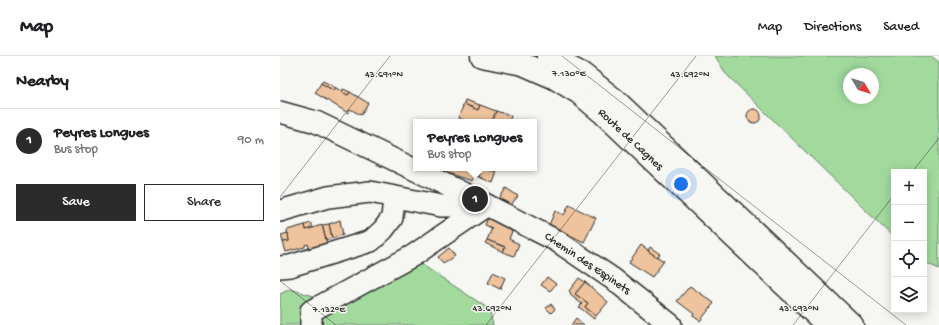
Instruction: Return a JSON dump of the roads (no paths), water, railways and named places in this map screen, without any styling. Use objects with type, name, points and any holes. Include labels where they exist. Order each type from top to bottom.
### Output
[{"type":"main road","name":"Route de Cagnes","points":[[482,56],[524,64],[555,78],[578,92],[603,113],[827,325]]},
{"type":"main road","name":"Route de Cagnes","points":[[548,56],[582,74],[615,100],[852,325]]},
{"type":"street","name":"Chemin des Espinets","points":[[280,112],[316,122],[413,169]]},
{"type":"street","name":"Chemin des Espinets","points":[[417,171],[557,241],[613,279],[671,325]]},
{"type":"street","points":[[280,211],[328,197],[370,192],[441,206],[452,206],[465,194]]},
{"type":"street","points":[[280,267],[290,266],[371,241],[383,230],[392,218],[394,197]]},
{"type":"street","points":[[310,325],[311,311],[414,255],[487,205]]},
{"type":"place","name":"Peyres Longues","points":[[475,199]]}]
